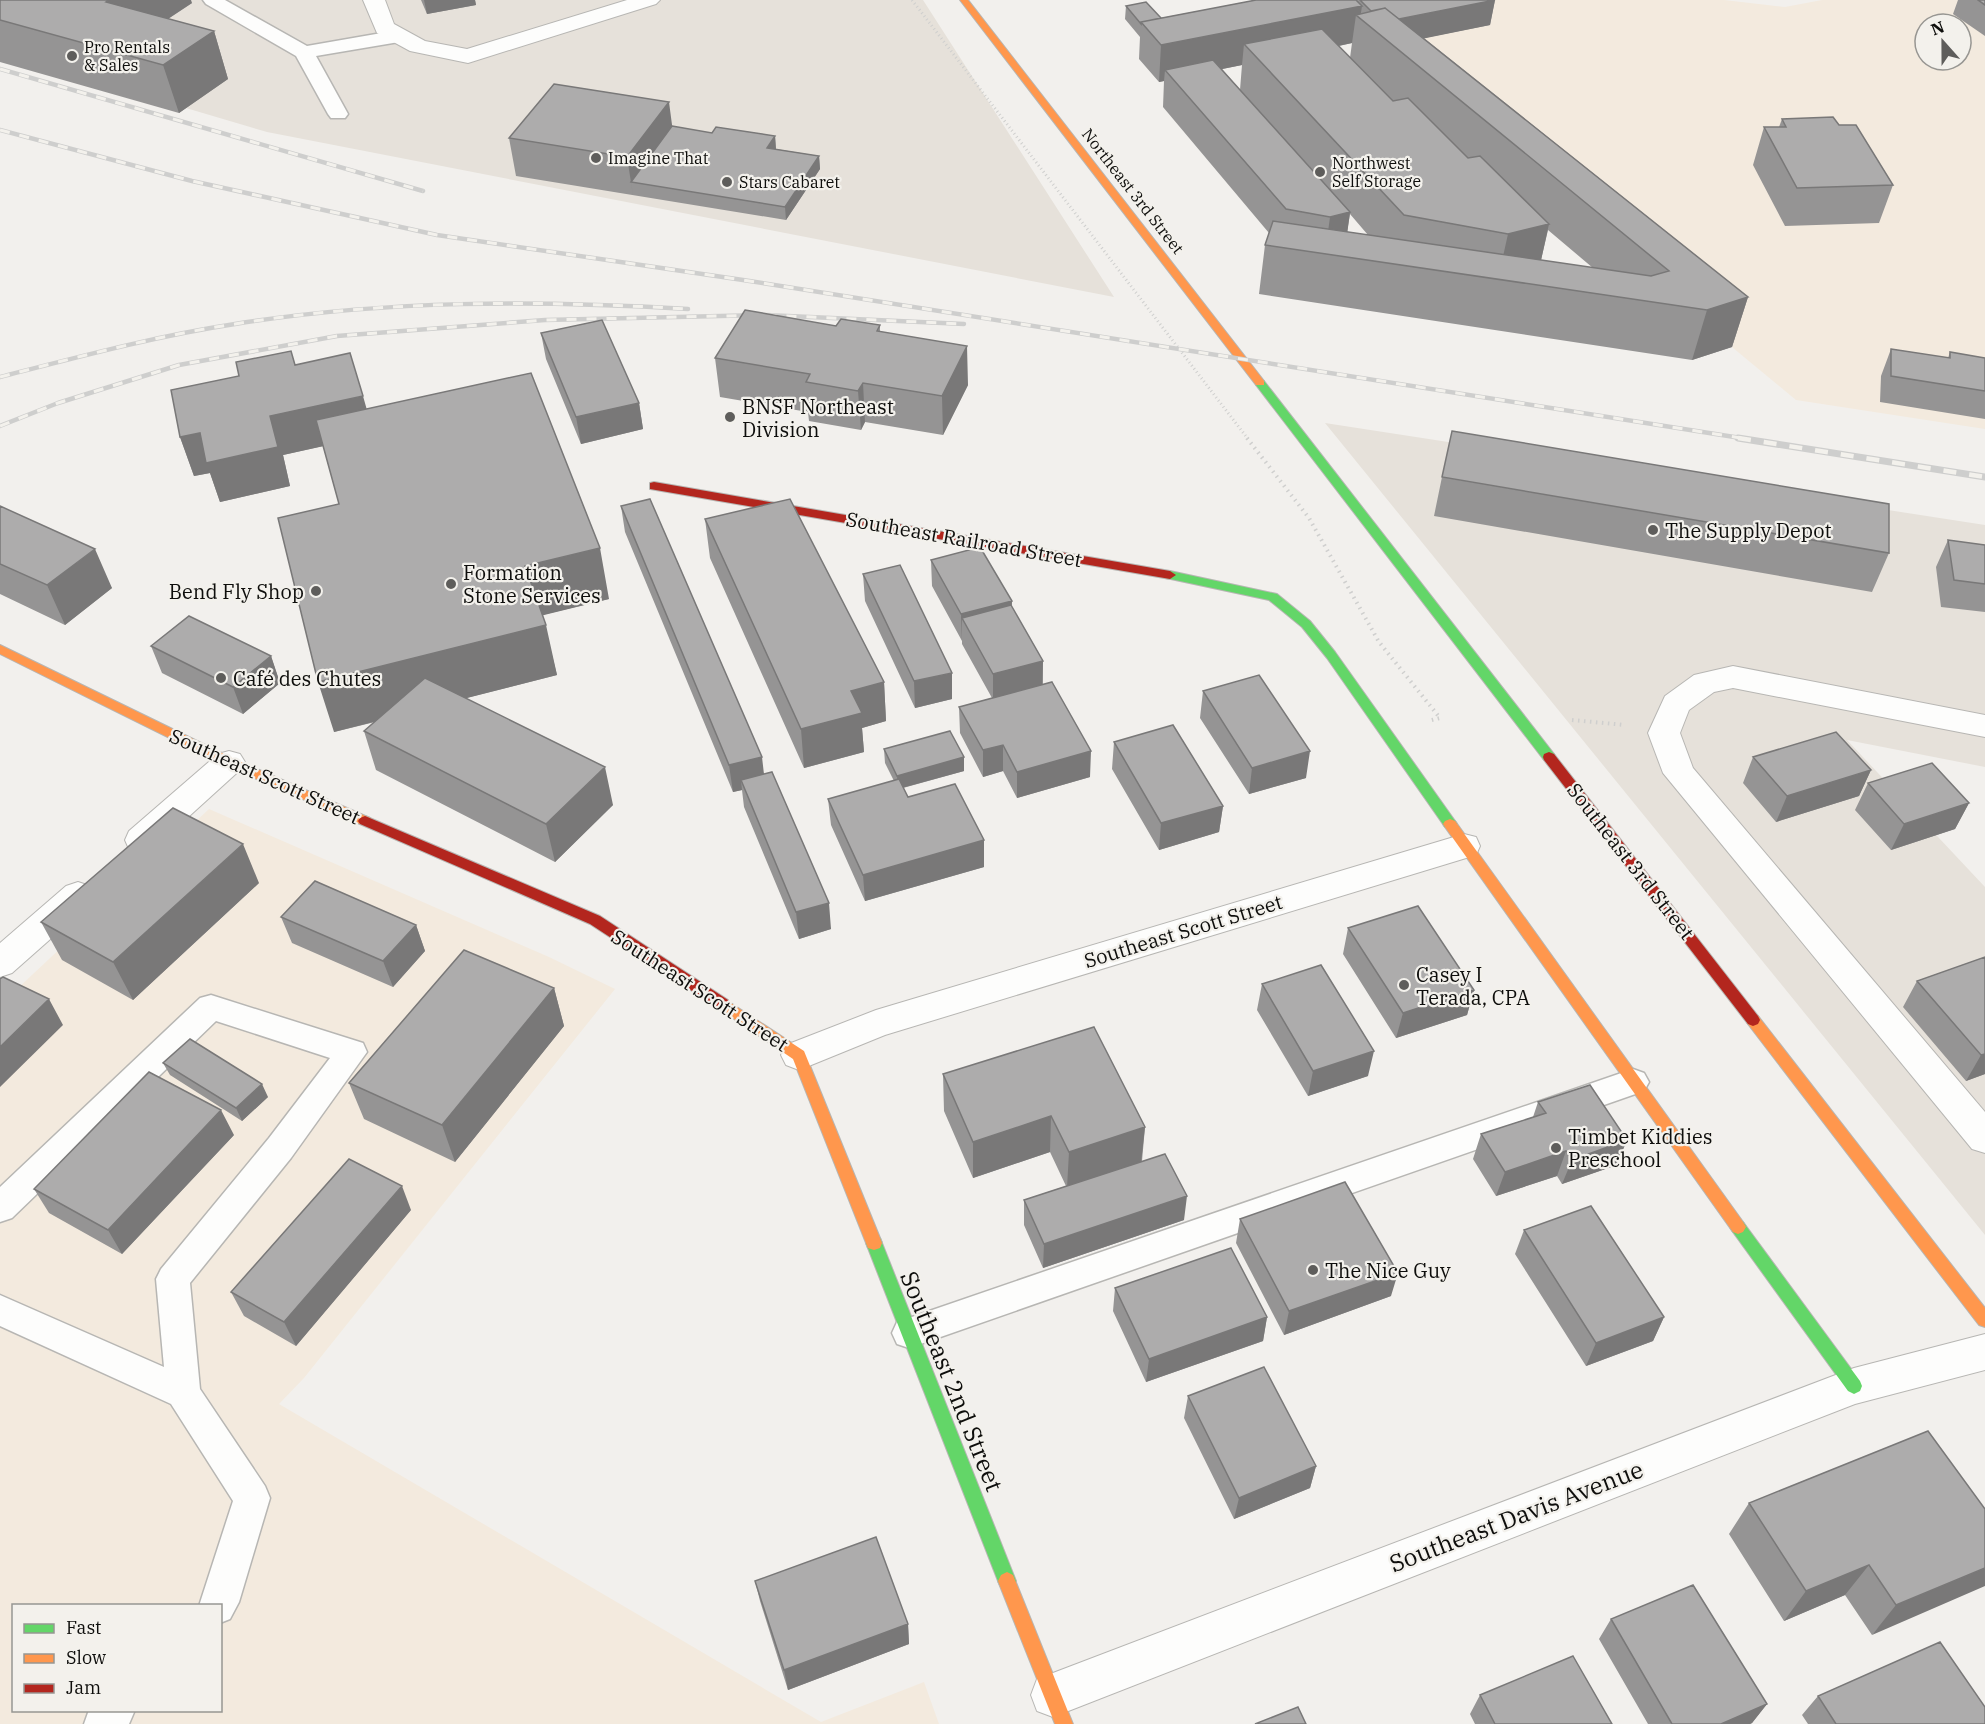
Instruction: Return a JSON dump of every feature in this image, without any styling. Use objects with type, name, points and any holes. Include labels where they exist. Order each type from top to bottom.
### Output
[{"type":"street","points":[[374,0],[385,28],[418,46],[468,56],[649,0]]},
{"type":"street","name":"Northeast 3rd Street","points":[[964,0],[1276,401]]},
{"type":"street","name":"Southeast 3rd Street","points":[[1276,401],[1985,1320]]},
{"type":"street","name":"Southeast Railroad Street","points":[[654,486],[1212,582],[1273,597],[1306,624],[1386,733]]},
{"type":"street","name":"Southeast Scott Street","points":[[0,649],[229,762],[595,920],[799,1055],[876,1024],[1464,846]]},
{"type":"street","points":[[1985,726],[1733,676],[1705,683],[1676,704],[1664,733],[1679,772],[1985,1138]]},
{"type":"street","points":[[1386,733],[1633,1082],[1854,1386]]},
{"type":"street","points":[[0,963],[229,762]]},
{"type":"street","name":"Southeast 2nd Street","points":[[799,1055],[1058,1709]]},
{"type":"street","name":"Southeast Davis Avenue","points":[[1058,1709],[1854,1386],[1985,1352]]},
{"type":"lane","points":[[212,0],[304,52],[338,114]]},
{"type":"lane","points":[[304,52],[399,36]]},
{"type":"lane","points":[[0,1208],[212,1007],[352,1052],[280,1148],[173,1279],[183,1393],[252,1498],[218,1604]]},
{"type":"lane","points":[[909,1333],[1633,1082]]},
{"type":"lane","points":[[0,1310],[183,1393]]},
{"type":"lane","points":[[103,1724],[114,1712]]},
{"type":"path","points":[[912,0],[1309,518],[1379,642],[1440,718],[1386,733]]},
{"type":"path","points":[[1519,716],[1612,722],[1664,733]]},
{"type":"shaded area","points":[[0,0],[923,0],[1114,297],[267,132],[0,53]]},
{"type":"shaded area","points":[[1402,0],[1724,0],[1785,7],[1822,0],[1985,0],[1985,429],[1796,400],[1329,14]]},
{"type":"shaded area","points":[[1325,423],[1985,525],[1985,767],[1847,740],[1985,887],[1985,1235]]},
{"type":"shaded area","points":[[209,809],[549,957],[615,989],[304,1378],[279,1404],[821,1722],[924,1682],[939,1724],[0,1724],[0,1005]]},
{"type":"building","points":[[0,0],[109,0],[106,2],[214,31],[163,65],[0,20]]},
{"type":"building","points":[[1256,0],[1356,0],[1362,6],[1161,45],[1141,22]]},
{"type":"building","points":[[1360,0],[1495,0],[1399,19],[1385,8],[1371,11]]},
{"type":"building","points":[[1146,2],[1161,18],[1141,22],[1141,24],[1126,6]]},
{"type":"building","points":[[1385,8],[1748,297],[1707,310],[1265,245],[1273,221],[1651,276],[1669,271],[1356,15]]},
{"type":"building","points":[[1322,29],[1393,101],[1408,98],[1468,158],[1480,156],[1549,224],[1508,234],[1404,215],[1244,44]]},
{"type":"building","points":[[1213,60],[1350,212],[1330,217],[1286,209],[1165,70]]},
{"type":"building","points":[[554,84],[669,102],[627,157],[509,138]]},
{"type":"building","points":[[1833,117],[1839,125],[1856,125],[1893,185],[1797,188],[1764,127],[1786,127],[1782,119]]},
{"type":"building","name":"Stars Cabaret","points":[[672,126],[712,133],[716,127],[775,136],[767,148],[819,156],[785,207],[631,182]]},
{"type":"building","points":[[745,310],[836,326],[841,319],[880,325],[877,331],[967,346],[942,396],[863,383],[858,391],[806,382],[810,374],[715,358]]},
{"type":"building","points":[[602,320],[639,403],[576,417],[541,333]]},
{"type":"building","points":[[1891,349],[1950,358],[1950,352],[1985,358],[1985,391],[1891,376]]},
{"type":"building","points":[[291,351],[295,365],[350,353],[363,396],[270,416],[278,447],[206,463],[200,433],[180,437],[171,390],[239,376],[236,362]]},
{"type":"building","name":"Formation Stone Services","points":[[531,373],[600,548],[525,566],[546,625],[318,682],[278,518],[339,504],[316,420]]},
{"type":"building","points":[[1452,431],[1889,504],[1889,553],[1442,477]]},
{"type":"building","points":[[650,499],[762,757],[729,765],[621,506]]},
{"type":"building","points":[[790,499],[884,682],[851,691],[862,713],[801,729],[705,519]]},
{"type":"building","points":[[0,506],[95,549],[47,585],[0,564]]},
{"type":"building","points":[[1948,540],[1985,545],[1985,584],[1954,580]]},
{"type":"building","points":[[980,547],[1012,601],[961,614],[931,560]]},
{"type":"building","points":[[900,565],[952,673],[914,681],[863,574]]},
{"type":"building","points":[[1011,605],[1043,661],[993,674],[962,618]]},
{"type":"building","points":[[189,616],[271,656],[233,687],[151,646]]},
{"type":"building","points":[[1259,675],[1310,751],[1252,768],[1203,691]]},
{"type":"building","points":[[425,678],[605,767],[546,824],[364,731]]},
{"type":"building","points":[[1052,682],[1091,751],[1017,772],[1003,745],[983,750],[959,707]]},
{"type":"building","points":[[1173,725],[1223,806],[1161,823],[1114,742]]},
{"type":"building","points":[[950,731],[964,757],[897,776],[884,749]]},
{"type":"building","points":[[1836,732],[1871,770],[1787,796],[1753,757]]},
{"type":"building","points":[[1932,763],[1969,803],[1904,824],[1868,783]]},
{"type":"building","points":[[772,772],[829,903],[796,912],[741,780]]},
{"type":"building","points":[[899,779],[908,797],[955,784],[984,840],[863,875],[828,799]]},
{"type":"building","points":[[173,808],[243,844],[113,962],[41,922]]},
{"type":"building","points":[[315,881],[416,925],[383,961],[281,917]]},
{"type":"building","points":[[1418,906],[1474,990],[1403,1013],[1348,928]]},
{"type":"building","points":[[464,950],[554,988],[442,1125],[349,1083]]},
{"type":"building","points":[[1985,957],[1985,1054],[1981,1055],[1917,981]]},
{"type":"building","points":[[1321,965],[1374,1051],[1313,1071],[1262,984]]},
{"type":"building","points":[[3,977],[49,999],[0,1047],[0,979]]},
{"type":"building","points":[[1094,1027],[1145,1127],[1069,1152],[1051,1116],[973,1142],[943,1074]]},
{"type":"building","points":[[190,1039],[262,1084],[236,1108],[163,1063]]},
{"type":"building","points":[[149,1072],[221,1110],[108,1230],[34,1189]]},
{"type":"building","points":[[1590,1085],[1627,1140],[1572,1160],[1566,1151],[1505,1172],[1481,1134],[1546,1113],[1538,1102]]},
{"type":"building","points":[[1165,1154],[1187,1196],[1044,1244],[1024,1200]]},
{"type":"building","points":[[349,1159],[402,1186],[284,1322],[231,1292]]},
{"type":"building","name":"The Nice Guy","points":[[1345,1182],[1398,1273],[1289,1311],[1240,1219]]},
{"type":"building","points":[[1591,1206],[1664,1317],[1596,1343],[1524,1230]]},
{"type":"building","points":[[1231,1248],[1267,1317],[1149,1359],[1115,1288]]},
{"type":"building","points":[[1264,1367],[1316,1466],[1239,1498],[1188,1396]]},
{"type":"building","points":[[1928,1431],[1985,1509],[1985,1568],[1896,1605],[1869,1565],[1806,1591],[1749,1503]]},
{"type":"building","points":[[876,1537],[908,1624],[784,1670],[755,1581]]},
{"type":"building","points":[[1693,1585],[1767,1704],[1721,1724],[1672,1724],[1611,1619]]},
{"type":"building","points":[[1940,1642],[1985,1707],[1985,1724],[1836,1724],[1818,1696]]},
{"type":"building","points":[[1573,1656],[1612,1724],[1495,1724],[1480,1695]]},
{"type":"building","points":[[1298,1707],[1306,1724],[1255,1724]]},
{"type":"railway","points":[[0,69],[423,191]]},
{"type":"railway","points":[[0,130],[192,181],[437,235],[743,280],[1747,439]]},
{"type":"railway","points":[[0,377],[176,335],[235,324],[348,310],[517,303],[688,309]]},
{"type":"railway","points":[[0,426],[58,403],[179,365],[337,336],[545,320],[766,315],[964,324]]},
{"type":"railway","points":[[1738,438],[1985,477]]},
{"type":"traffic: fast","points":[[1260,383],[1549,757]]},
{"type":"traffic: fast","points":[[1170,575],[1273,597],[1306,624],[1331,655],[1450,824]]},
{"type":"traffic: fast","points":[[1738,1227],[1854,1386]]},
{"type":"traffic: fast","points":[[874,1243],[1007,1581]]},
{"type":"traffic: slow","points":[[964,0],[1260,383]]},
{"type":"traffic: slow","points":[[0,649],[229,762],[365,821]]},
{"type":"traffic: slow","points":[[1450,824],[1738,1227]]},
{"type":"traffic: slow","points":[[723,1004],[799,1055],[874,1243]]},
{"type":"traffic: slow","points":[[1753,1020],[1985,1320]]},
{"type":"traffic: slow","points":[[1007,1581],[1064,1724]]},
{"type":"traffic: jam","points":[[654,486],[1170,575]]},
{"type":"traffic: jam","points":[[1549,757],[1753,1020]]},
{"type":"traffic: jam","points":[[365,821],[595,920],[723,1004]]},
{"type":"place","name":"Pro Rentals & Sales","points":[[72,56]]},
{"type":"place","name":"Imagine That","points":[[596,158]]},
{"type":"place","name":"Northwest Self Storage","points":[[1320,172]]},
{"type":"place","name":"Stars Cabaret","points":[[727,182]]},
{"type":"place","name":"BNSF Northeast Division","points":[[730,417]]},
{"type":"place","name":"The Supply Depot","points":[[1653,530]]},
{"type":"place","name":"Formation Stone Services","points":[[451,584]]},
{"type":"place","name":"Bend Fly Shop","points":[[316,591]]},
{"type":"place","name":"Café des Chutes","points":[[221,678]]},
{"type":"place","name":"Casey I Terada, CPA","points":[[1404,985]]},
{"type":"place","name":"Timbet Kiddies Preschool","points":[[1556,1148]]},
{"type":"place","name":"The Nice Guy","points":[[1313,1270]]}]
